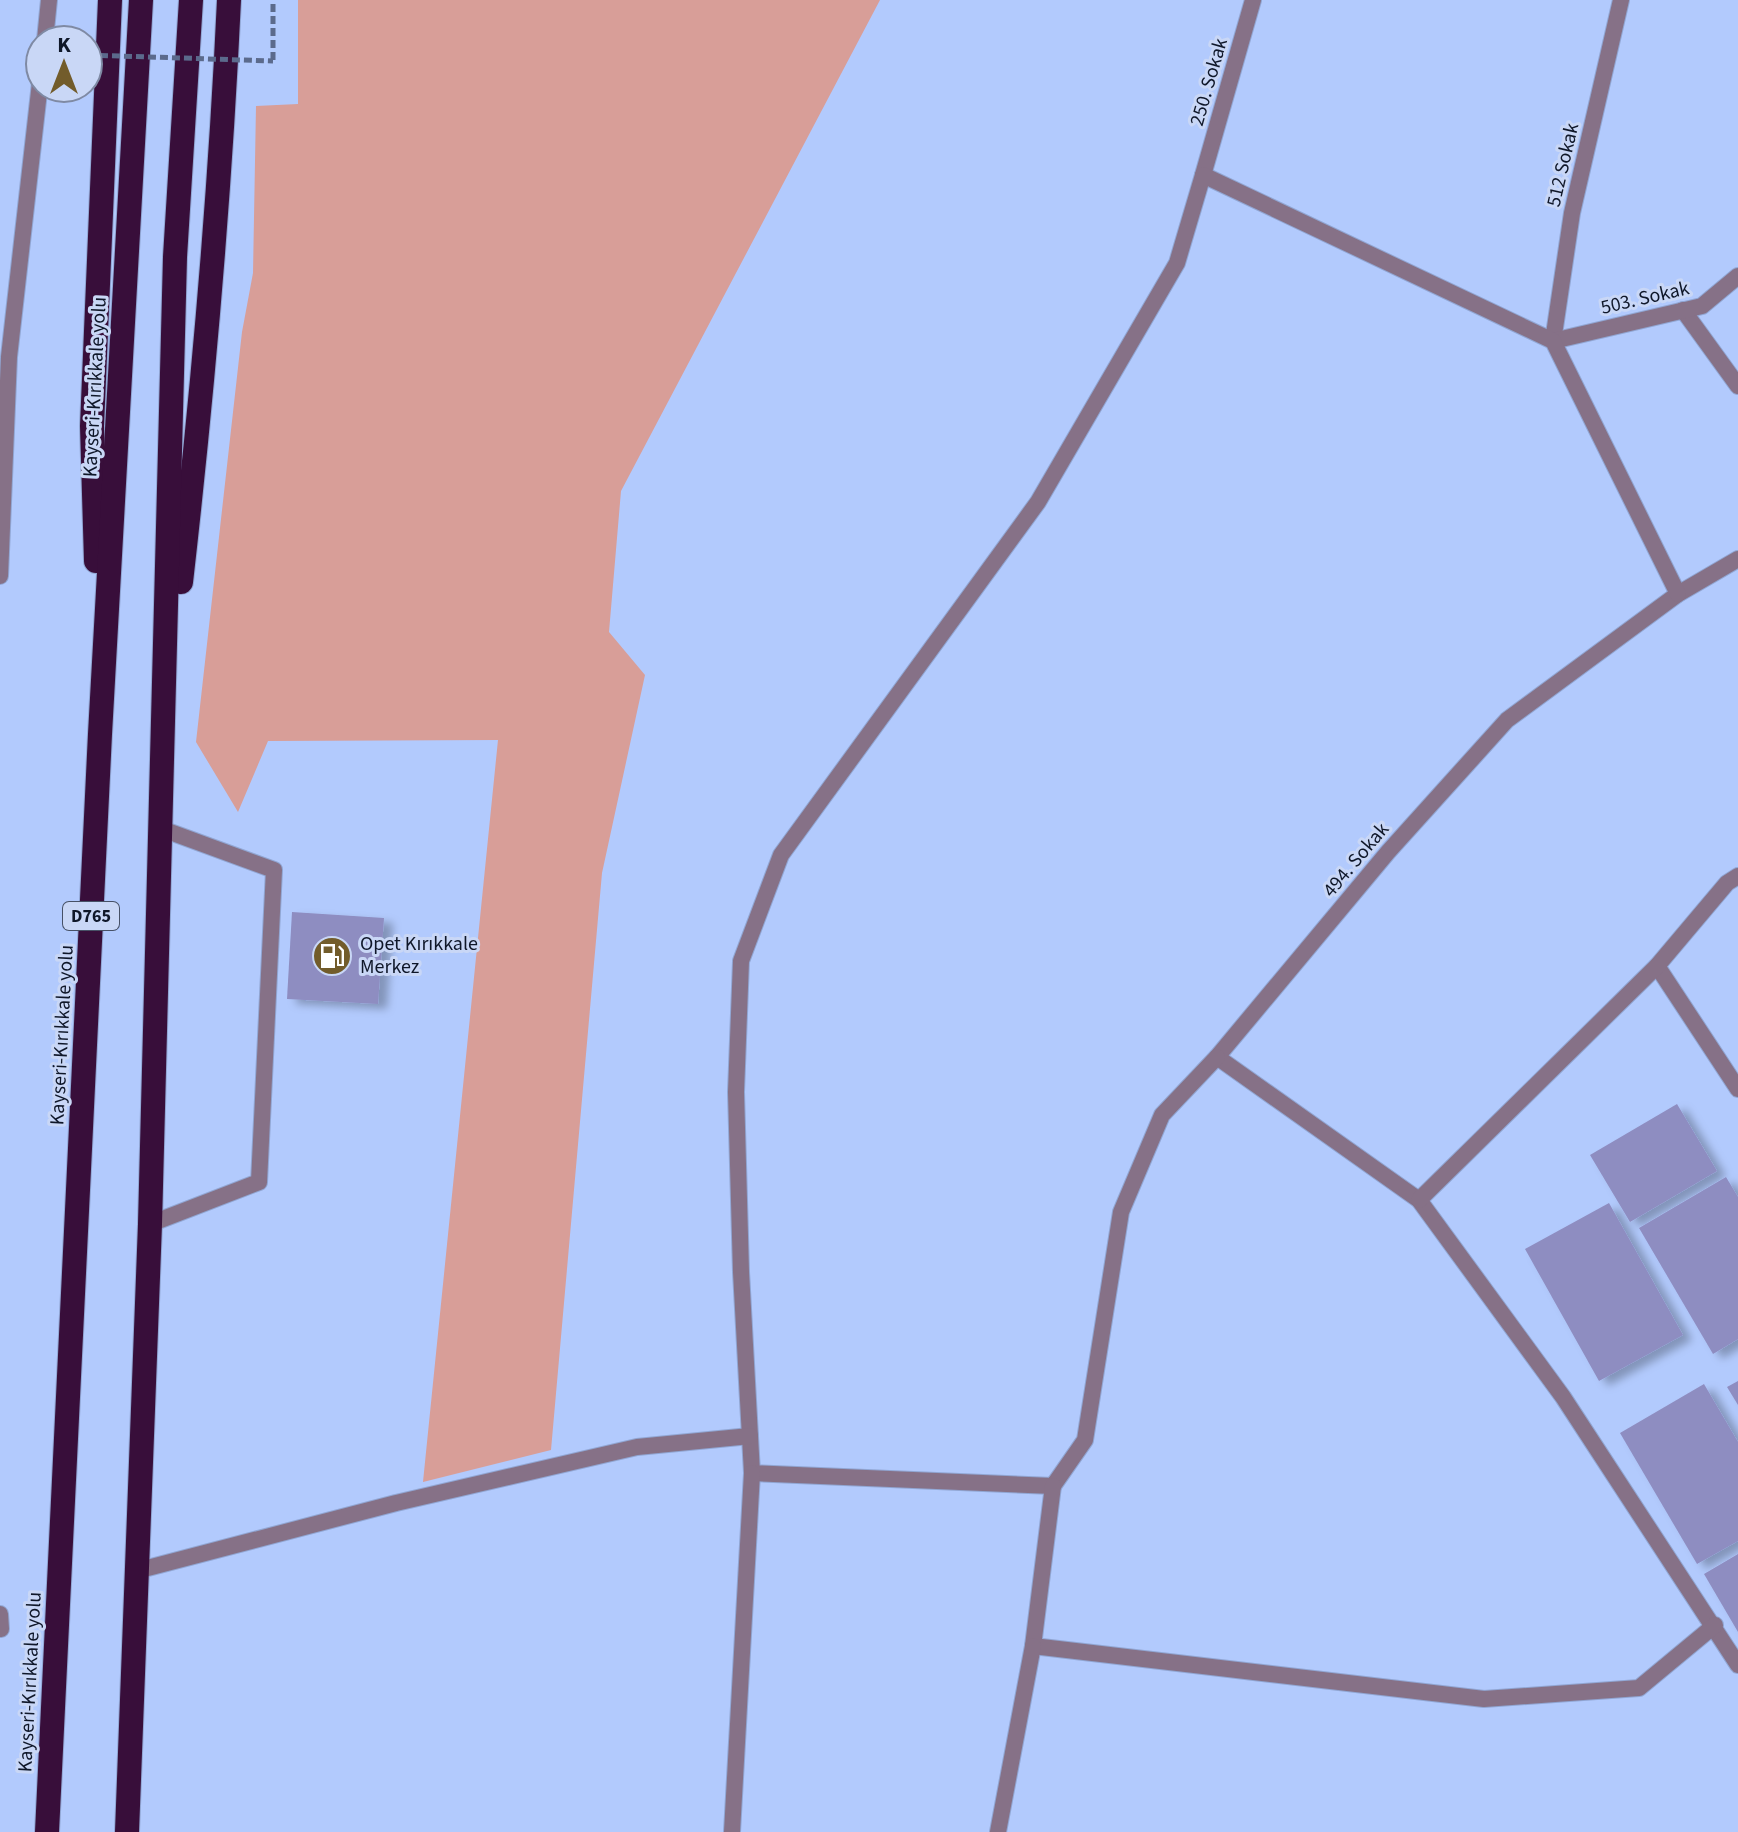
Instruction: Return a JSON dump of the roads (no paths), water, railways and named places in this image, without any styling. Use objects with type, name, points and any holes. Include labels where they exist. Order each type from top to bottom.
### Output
[{"type":"highway","points":[[100,734],[92,426],[110,0]]},
{"type":"highway","name":"Kayseri-Kırıkkale yolu","points":[[47,1832],[100,734],[141,0]]},
{"type":"highway","points":[[127,1832],[140,1570],[175,257],[191,0]]},
{"type":"highway","points":[[163,740],[199,422],[223,126],[229,0]]},
{"type":"street","points":[[47,24],[49,0]]},
{"type":"street","name":"250. Sokak","points":[[732,1832],[752,1473],[736,1092],[741,961],[781,855],[1038,502],[1177,263],[1253,0]]},
{"type":"street","name":"512 Sokak","points":[[1553,341],[1572,213],[1621,0]]},
{"type":"street","points":[[0,576],[4,355],[37,104]]},
{"type":"street","points":[[1203,175],[1553,341],[1678,594]]},
{"type":"street","name":"503. Sokak","points":[[1553,341],[1702,306],[1738,276]]},
{"type":"street","points":[[1683,310],[1738,386]]},
{"type":"street","name":"494. Sokak","points":[[1053,1486],[1085,1440],[1121,1212],[1162,1115],[1217,1057],[1388,852],[1507,720],[1678,594],[1738,559]]},
{"type":"street","points":[[150,1224],[259,1182],[274,870],[162,829]]},
{"type":"street","points":[[1419,1200],[1657,966],[1727,883],[1738,876]]},
{"type":"street","points":[[1657,966],[1738,1089]]},
{"type":"street","points":[[1217,1057],[1419,1200],[1563,1397],[1715,1625],[1738,1665]]},
{"type":"street","points":[[140,1570],[396,1503],[637,1447],[750,1436]]},
{"type":"street","points":[[752,1473],[1053,1486],[1033,1646],[998,1832]]},
{"type":"street","points":[[1033,1646],[1484,1699],[1639,1688],[1715,1625]]},
{"type":"place","name":"Opet Kırıkkale Merkez","points":[[332,956]]}]
